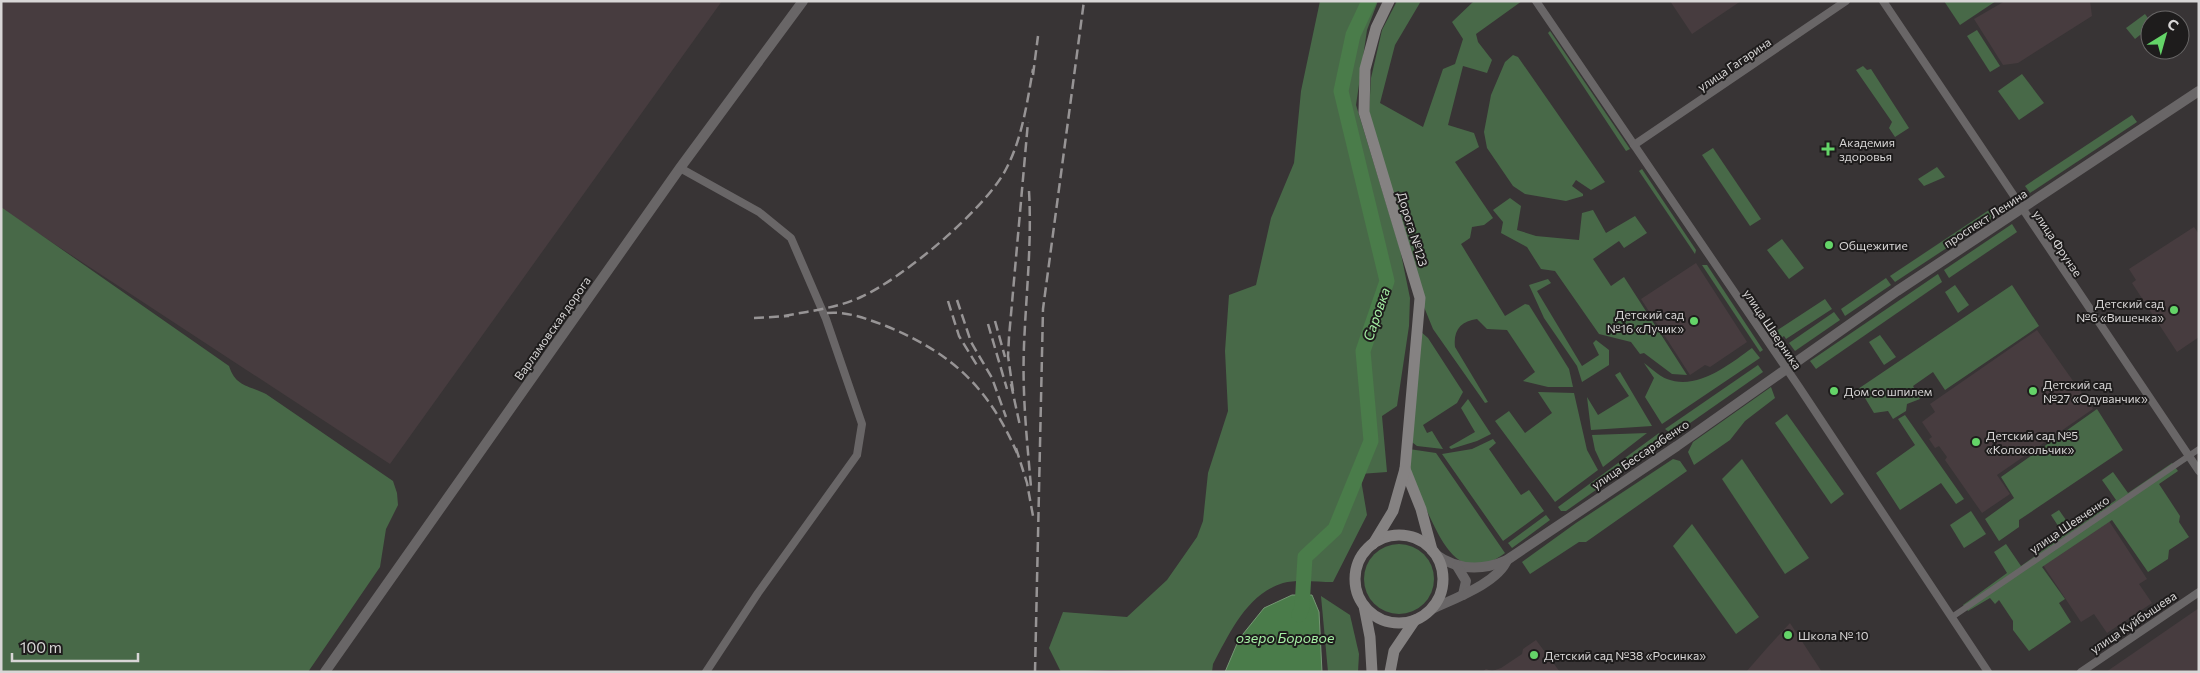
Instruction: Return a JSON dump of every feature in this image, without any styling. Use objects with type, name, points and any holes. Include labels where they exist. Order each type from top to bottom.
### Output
[{"type":"main road","name":"Дорога №123","points":[[1373,544],[1393,511],[1405,469],[1420,298],[1364,112],[1365,69],[1376,28],[1389,1]]},
{"type":"main road","name":"Дорога №123","points":[[1405,469],[1421,509],[1434,553]]},
{"type":"main road","points":[[1364,606],[1372,614],[1388,621],[1404,623],[1415,620],[1432,609],[1440,596],[1443,582],[1441,568],[1434,553],[1418,540],[1408,536],[1390,536],[1373,544],[1360,559],[1355,577],[1358,594],[1364,606],[1370,637],[1372,672]]},
{"type":"main road","points":[[1390,672],[1394,651],[1415,620]]},
{"type":"street","name":"Варламовская дорога","points":[[325,672],[680,168],[802,1]]},
{"type":"street","name":"улица Шверника","points":[[1536,1],[1787,368],[1988,672]]},
{"type":"street","name":"улица Гагарина","points":[[1634,145],[1846,1]]},
{"type":"street","name":"улица Фрунзе","points":[[1883,1],[2199,471]]},
{"type":"street","name":"проспект Ленина","points":[[1787,368],[2022,208],[2199,91]]},
{"type":"street","points":[[680,168],[759,212],[792,238],[826,319],[862,424],[857,455],[758,593],[706,672]]},
{"type":"street","name":"улица Бессарабенко","points":[[1434,553],[1457,566],[1483,567],[1507,560],[1677,446],[1787,368]]},
{"type":"street","name":"улица Шевченко","points":[[1952,617],[2199,449]]},
{"type":"street","name":"улица Бессарабенко","points":[[1432,609],[1463,595],[1504,568],[1507,560]]},
{"type":"street","points":[[1457,566],[1466,581],[1463,595]]},
{"type":"street","name":"улица Куйбышева","points":[[2081,672],[2199,592]]},
{"type":"shaded area","points":[[1,1],[722,1],[390,464],[1,209]]},
{"type":"shaded area","points":[[1320,1],[1378,1],[1367,30],[1356,105],[1400,249],[1410,298],[1409,326],[1397,406],[1382,416],[1387,472],[1360,474],[1367,515],[1333,582],[1301,581],[1283,583],[1259,596],[1240,616],[1213,664],[1212,672],[1110,670],[1061,672],[1049,648],[1063,612],[1127,617],[1167,580],[1197,537],[1203,521],[1208,473],[1228,411],[1225,351],[1229,295],[1256,285],[1271,218],[1294,163],[1301,91]]},
{"type":"shaded area","points":[[1397,1],[1421,1],[1395,45],[1380,103],[1423,127],[1443,69],[1455,64],[1463,39],[1452,22],[1474,1],[1522,1],[1476,34],[1478,42],[1492,60],[1487,73],[1463,66],[1448,125],[1474,133],[1479,147],[1455,162],[1493,218],[1484,225],[1472,227],[1470,238],[1461,244],[1505,316],[1525,304],[1529,305],[1569,369],[1573,387],[1548,387],[1523,381],[1535,372],[1507,330],[1487,329],[1477,319],[1471,320],[1459,327],[1455,336],[1455,347],[1488,402],[1485,403],[1433,329],[1424,307],[1369,112],[1371,78],[1382,30]]},
{"type":"shaded area","points":[[1670,1],[1741,1],[1692,34]]},
{"type":"shaded area","points":[[1944,1],[1996,1],[1960,25]]},
{"type":"shaded area","points":[[2005,1],[2090,1],[2092,16],[2018,63],[2003,65],[1974,19]]},
{"type":"shaded area","points":[[2140,18],[2140,35],[2135,39],[2126,28]]},
{"type":"shaded area","points":[[1977,30],[2000,66],[1990,72],[1967,36]]},
{"type":"shaded area","points":[[1550,31],[1630,149],[1626,151],[1548,33]]},
{"type":"shaded area","points":[[1513,55],[1518,57],[1605,182],[1591,190],[1576,180],[1572,186],[1583,196],[1566,201],[1525,194],[1513,186],[1487,148],[1484,132],[1491,95],[1505,62]]},
{"type":"shaded area","points":[[1863,66],[1867,70],[1871,69],[1909,128],[1895,137],[1889,128],[1892,122],[1856,70]]},
{"type":"shaded area","points":[[2022,74],[2044,103],[2019,120],[1998,91]]},
{"type":"shaded area","points":[[2132,115],[2137,122],[2030,193],[2025,186]]},
{"type":"shaded area","points":[[1713,148],[1761,219],[1750,226],[1702,155]]},
{"type":"shaded area","points":[[1937,167],[1945,177],[1924,186],[1918,179]]},
{"type":"shaded area","points":[[1642,169],[1696,250],[1695,254],[1639,171]]},
{"type":"shaded area","points":[[1510,198],[1521,206],[1517,230],[1536,236],[1579,240],[1582,213],[1593,210],[1606,233],[1635,216],[1647,233],[1624,248],[1619,241],[1593,259],[1611,286],[1624,277],[1687,375],[1672,374],[1644,353],[1640,354],[1631,342],[1599,334],[1555,271],[1541,269],[1527,247],[1501,233],[1503,222],[1493,210]]},
{"type":"shaded area","points":[[1995,206],[2000,213],[1895,282],[1890,276]]},
{"type":"shaded area","points":[[1,207],[229,366],[239,382],[266,394],[393,481],[398,505],[386,529],[380,567],[308,672],[1,672]]},
{"type":"shaded area","points":[[2012,224],[2017,232],[1949,278],[1944,270]]},
{"type":"shaded area","name":"Детский сад №6 «Вишенка»","points":[[2194,227],[2199,234],[2199,337],[2177,352],[2132,283],[2136,280],[2129,269]]},
{"type":"shaded area","points":[[1782,239],[1804,268],[1789,279],[1767,250]]},
{"type":"shaded area","name":"Детский сад №16 «Лучик»","points":[[1696,263],[1747,342],[1710,367],[1705,365],[1690,375],[1641,299]]},
{"type":"shaded area","points":[[1702,265],[1707,265],[1763,350],[1760,352]]},
{"type":"shaded area","points":[[1938,274],[1942,282],[1816,369],[1810,361]]},
{"type":"shaded area","points":[[1886,278],[1891,285],[1845,316],[1841,309]]},
{"type":"shaded area","points":[[1548,279],[1551,283],[1537,291],[1582,366],[1599,355],[1593,343],[1596,340],[1609,350],[1609,365],[1582,382],[1577,366],[1544,318],[1529,285]]},
{"type":"shaded area","points":[[1955,285],[1969,305],[1958,313],[1945,292]]},
{"type":"shaded area","points":[[2012,285],[2039,326],[1945,390],[1933,372],[1913,386],[1920,399],[1907,404],[1906,411],[1893,419],[1888,411],[1874,413],[1865,398],[1858,397],[1855,391]]},
{"type":"shaded area","points":[[1825,299],[1832,309],[1786,339],[1784,336],[1781,338],[1776,331]]},
{"type":"shaded area","points":[[1834,312],[1840,320],[1795,351],[1789,343]]},
{"type":"shaded area","points":[[2037,330],[2093,409],[1997,475],[2010,494],[1982,513],[1945,460],[1947,457],[1939,446],[1935,448],[1929,439],[1932,437],[1922,422],[1935,412],[1930,404]]},
{"type":"shaded area","points":[[1420,331],[1428,338],[1463,392],[1457,403],[1423,425],[1427,433],[1432,431],[1443,449],[1417,446],[1408,439]]},
{"type":"shaded area","points":[[1880,335],[1896,357],[1884,365],[1869,342]]},
{"type":"shaded area","points":[[1752,348],[1760,358],[1662,424],[1645,397],[1654,378],[1644,363],[1667,379],[1678,382],[1690,381],[1712,374]]},
{"type":"shaded area","points":[[1758,365],[1763,372],[1673,435],[1665,429]]},
{"type":"shaded area","points":[[1620,372],[1652,426],[1591,430],[1587,397],[1598,415],[1629,396],[1615,375]]},
{"type":"shaded area","points":[[1771,387],[1775,398],[1745,421],[1730,440],[1694,465],[1688,452],[1693,442]]},
{"type":"shaded area","points":[[1538,392],[1574,393],[1587,450],[1598,470],[1555,502],[1495,421],[1509,411],[1525,433],[1552,413]]},
{"type":"shaded area","points":[[1468,399],[1491,434],[1477,441],[1451,449],[1449,447],[1475,432],[1461,408]]},
{"type":"shaded area","points":[[2097,409],[2123,450],[2019,520],[2019,527],[1999,541],[1985,519],[2014,498],[2001,477]]},
{"type":"shaded area","points":[[1787,414],[1844,494],[1831,504],[1775,423]]},
{"type":"shaded area","points":[[1905,415],[1964,499],[1956,504],[1941,483],[1900,510],[1876,473],[1915,445],[1898,419]]},
{"type":"shaded area","points":[[1647,433],[1603,467],[1595,450],[1592,435]]},
{"type":"shaded area","points":[[1659,433],[1662,438],[1660,445],[1566,511],[1561,511],[1558,507]]},
{"type":"shaded area","points":[[1493,439],[1496,443],[1489,449],[1521,495],[1529,490],[1544,511],[1503,541],[1442,454],[1472,449]]},
{"type":"shaded area","points":[[1409,449],[1436,453],[1505,553],[1490,562],[1476,565],[1465,563],[1447,548],[1416,488],[1411,473]]},
{"type":"shaded area","points":[[1673,459],[1680,461],[1687,471],[1586,542],[1579,542],[1530,574],[1522,562],[1576,523]]},
{"type":"shaded area","points":[[1742,459],[1809,558],[1785,574],[1722,479]]},
{"type":"shaded area","points":[[2172,463],[2178,471],[2159,484],[2180,516],[2179,522],[2189,537],[2169,550],[2168,559],[2148,572],[2112,520],[2042,567],[2065,599],[2059,603],[2071,622],[2029,651],[2013,630],[2013,621],[1999,600],[1995,604],[1990,598],[1968,611],[1963,605],[2007,573],[1994,552],[2006,544],[2021,566],[2064,535],[2051,515],[2059,510],[2073,530],[2116,500],[2102,480],[2113,472],[2128,493]]},
{"type":"shaded area","points":[[1971,511],[1986,534],[1964,548],[1950,525]]},
{"type":"shaded area","points":[[1546,515],[1550,520],[1512,548],[1508,543]]},
{"type":"shaded area","points":[[2109,521],[2147,579],[2139,584],[2152,603],[2107,633],[2094,614],[2081,622],[2043,565]]},
{"type":"shaded area","points":[[1692,524],[1759,617],[1736,634],[1673,546]]},
{"type":"shaded area","points":[[1406,544],[1419,550],[1428,559],[1432,565],[1434,579],[1432,593],[1424,604],[1413,612],[1392,614],[1385,612],[1374,604],[1366,593],[1364,572],[1366,565],[1374,554],[1385,546]]},
{"type":"shaded area","points":[[1321,596],[1350,615],[1359,654],[1358,672],[1328,672]]},
{"type":"shaded area","points":[[2199,608],[2199,672],[2106,672]]},
{"type":"shaded area","name":"Школа № 10","points":[[1790,623],[1822,672],[1746,672],[1767,648]]},
{"type":"shaded area","name":"Детский сад №38 «Росинка»","points":[[1536,640],[1560,672],[1482,672],[1486,669],[1492,671],[1501,668],[1522,654],[1523,649]]},
{"type":"water","name":"озеро Боровое","points":[[1292,595],[1312,595],[1319,612],[1322,672],[1225,672],[1239,639],[1264,608]]},
{"type":"waterway","name":"Саровка","points":[[1299,615],[1302,607],[1305,557],[1335,529],[1371,441],[1363,351],[1387,281],[1341,91],[1353,35],[1369,1]]},
{"type":"railway","points":[[1035,672],[1043,309],[1084,1]]},
{"type":"railway","points":[[1033,75],[1038,36]]},
{"type":"railway","points":[[784,316],[833,307],[861,297],[898,275],[961,223],[994,187],[1011,159],[1023,121],[1033,69]]},
{"type":"railway","points":[[1013,391],[1008,356],[1009,337],[1028,122]]},
{"type":"railway","points":[[1029,191],[1029,249],[1024,382],[1031,487]]},
{"type":"railway","points":[[957,300],[971,342],[992,378],[1006,417]]},
{"type":"railway","points":[[948,301],[959,336],[978,367]]},
{"type":"railway","points":[[827,313],[849,314],[886,326],[930,348],[949,361],[981,391],[1006,430],[1017,453]]},
{"type":"railway","points":[[754,318],[789,316]]},
{"type":"railway","points":[[995,321],[1005,357]]},
{"type":"railway","points":[[988,324],[1007,389]]},
{"type":"railway","points":[[1011,384],[1020,426]]},
{"type":"railway","points":[[1016,448],[1027,483],[1033,516]]},
{"type":"place","name":"Академия здоровья","points":[[1828,149]]},
{"type":"place","name":"Общежитие","points":[[1829,245]]},
{"type":"place","name":"Детский сад №6 «Вишенка»","points":[[2174,310]]},
{"type":"place","name":"Детский сад №16 «Лучик»","points":[[1694,321]]},
{"type":"place","name":"Дом со шпилем","points":[[1834,391]]},
{"type":"place","name":"Детский сад №27 «Одуванчик»","points":[[2033,391]]},
{"type":"place","name":"Детский сад №5 «Колокольчик»","points":[[1976,442]]},
{"type":"place","name":"Школа № 10","points":[[1788,635]]},
{"type":"place","name":"Детский сад №38 «Росинка»","points":[[1534,655]]}]
